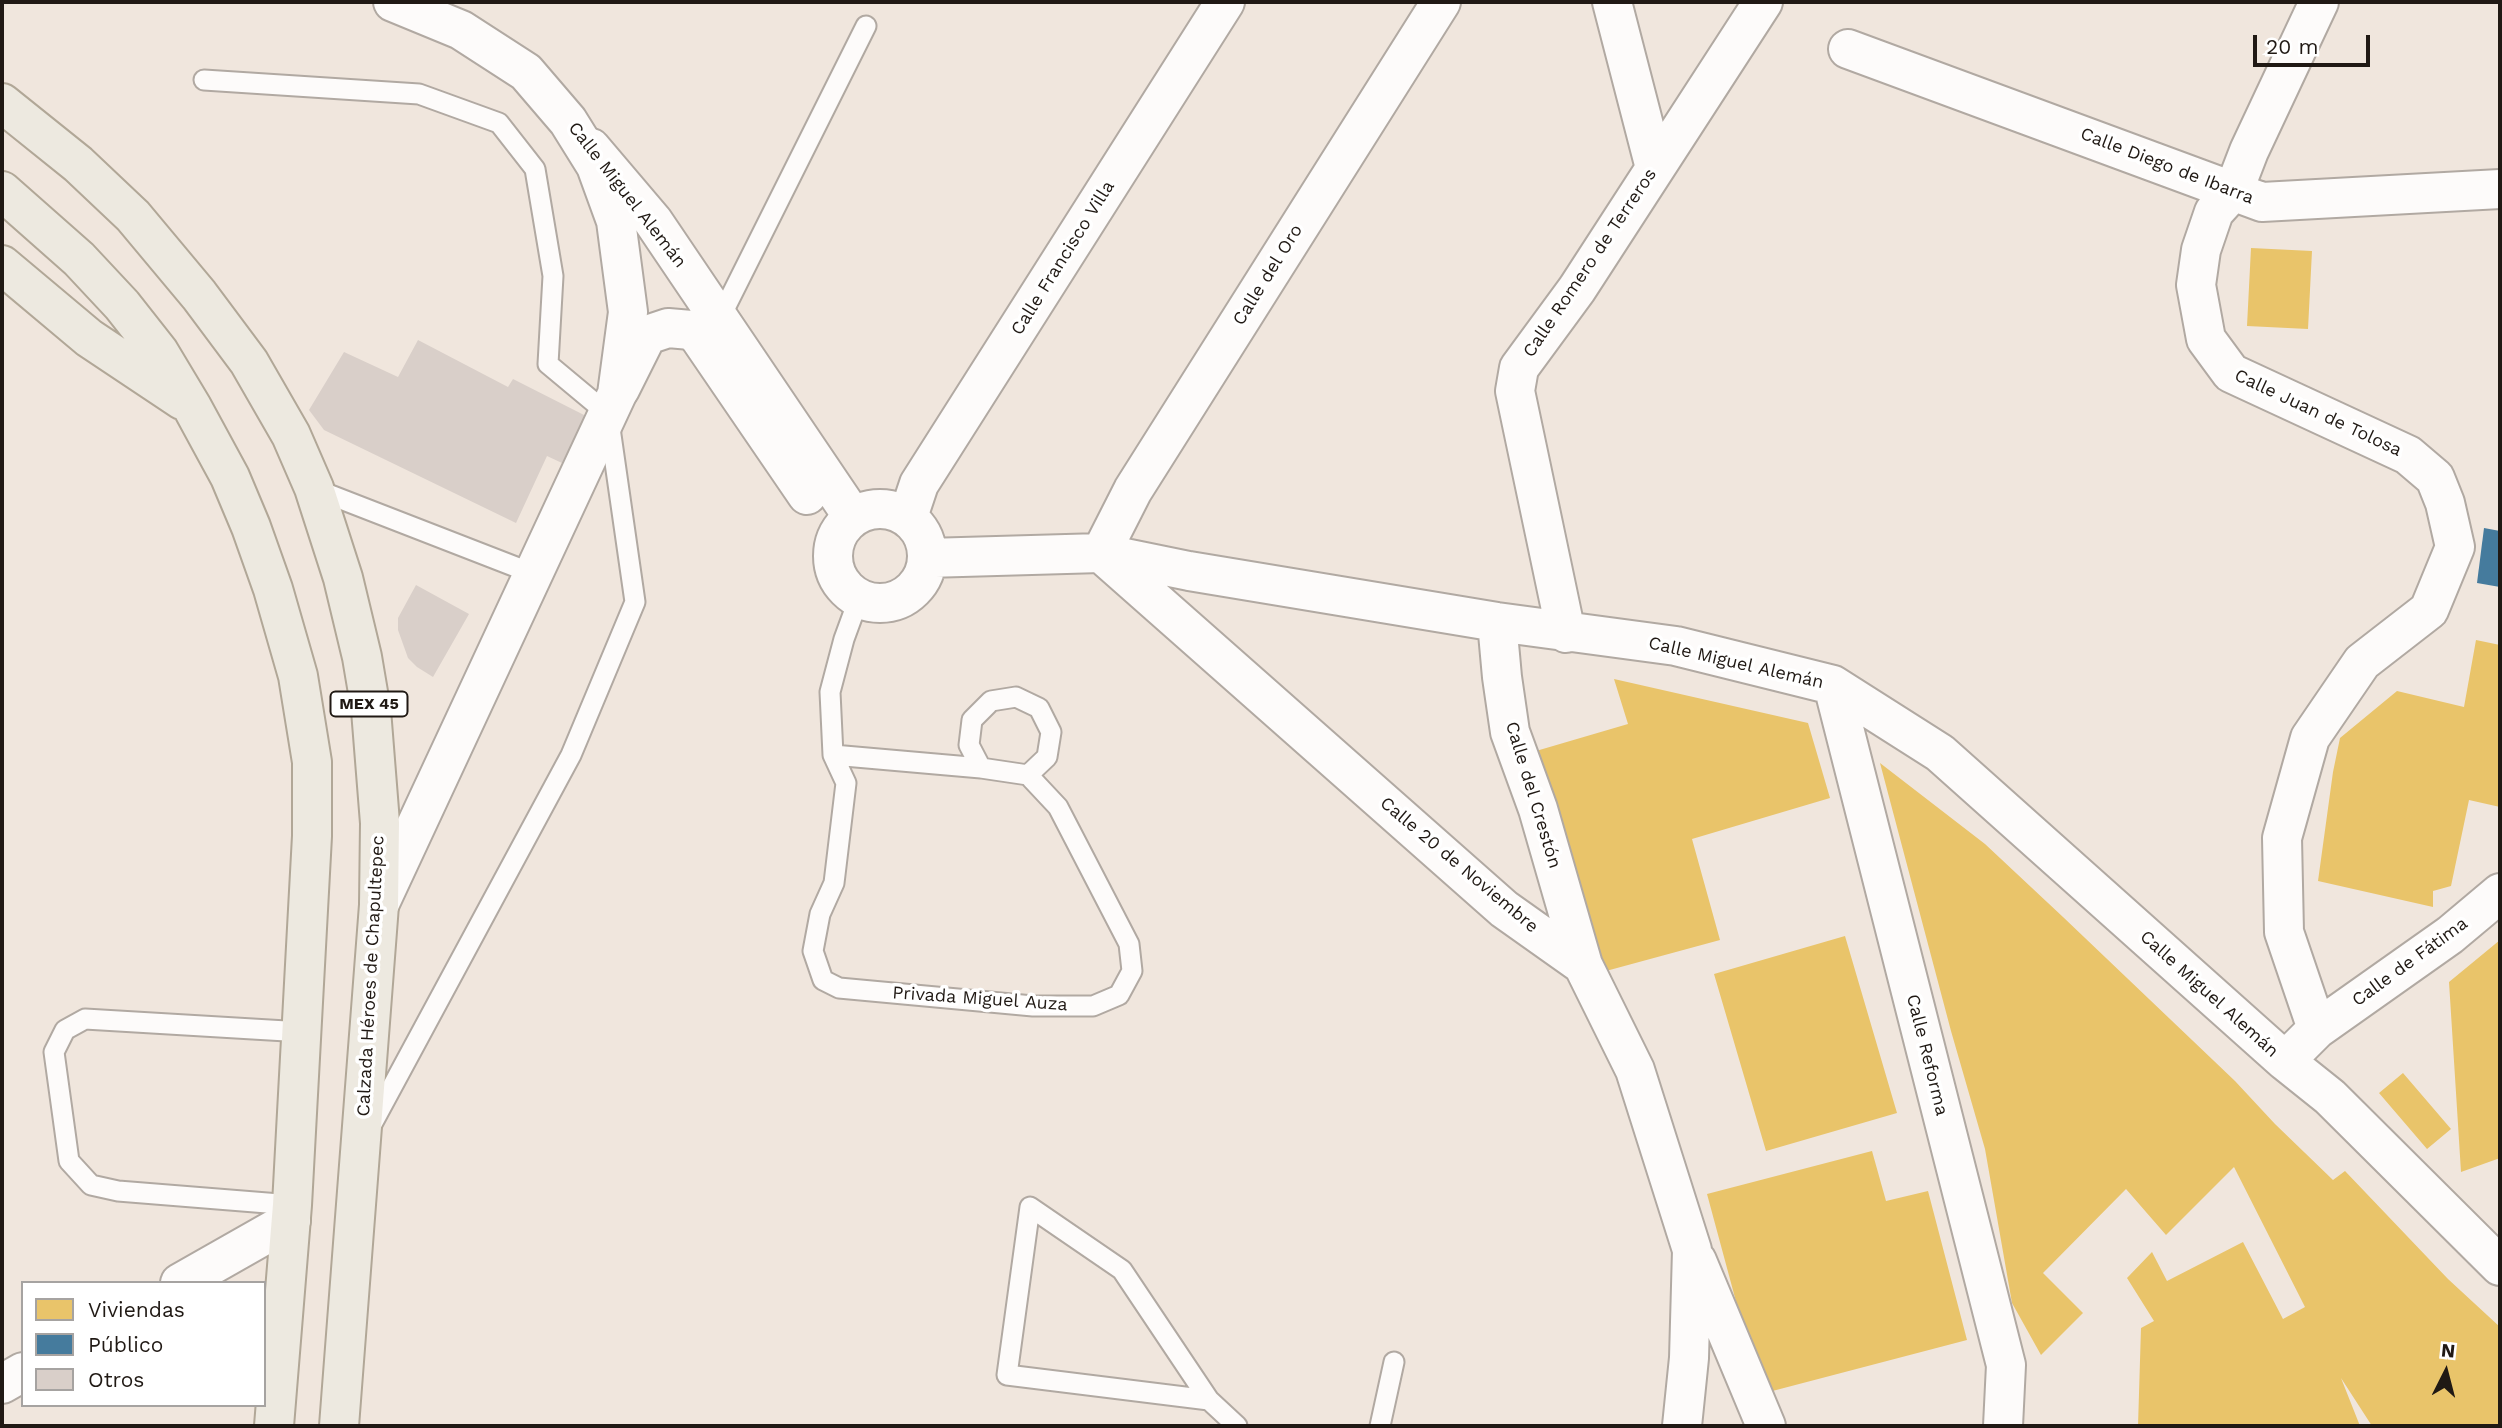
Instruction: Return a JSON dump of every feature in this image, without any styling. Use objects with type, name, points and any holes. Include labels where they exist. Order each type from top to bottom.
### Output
[{"type":"main road","name":"Calzada Héroes de Chapultepec","points":[[2,103],[78,164],[134,216],[199,295],[255,373],[291,435],[314,488],[343,578],[362,657],[370,710],[380,823],[379,905],[340,1426]]},
{"type":"main road","name":"MEX 45","points":[[2,191],[79,259],[122,305],[159,352],[230,477],[273,589],[298,676],[312,762],[312,836],[292,1212],[274,1426]]},
{"type":"main road","points":[[2,265],[89,338],[192,407]]},
{"type":"street","name":"Calle Miguel Alemán","points":[[393,2],[461,30],[526,72],[653,221],[704,329],[845,527]]},
{"type":"street","name":"Calle Francisco Villa","points":[[908,517],[919,484],[1225,2]]},
{"type":"street","name":"Calle del Oro","points":[[1101,553],[1132,490],[1441,2]]},
{"type":"street","points":[[1612,2],[1655,168]]},
{"type":"street","name":"Calle Romero de Terreros","points":[[1566,633],[1515,391],[1519,368],[1577,289],[1763,2]]},
{"type":"street","name":"Calle Juan de Tolosa","points":[[2317,1029],[2284,932],[2281,838],[2310,738],[2362,662],[2429,610],[2455,547],[2445,503],[2435,478],[2408,455],[2231,373],[2206,339],[2196,285],[2201,250],[2214,212],[2234,190],[2249,151],[2319,2]]},
{"type":"street","name":"Calle Diego de Ibarra","points":[[1849,49],[2262,202],[2500,189]]},
{"type":"street","points":[[568,121],[596,166],[616,221],[628,312],[613,404]]},
{"type":"street","points":[[379,905],[647,335],[668,328],[704,329]]},
{"type":"street","points":[[878,508],[894,510],[908,517],[919,528],[926,543],[928,558],[925,573],[916,587],[905,597],[874,603],[859,598],[846,589],[832,562],[845,527],[863,511],[878,508]]},
{"type":"street","name":"Calle Miguel Alemán","points":[[928,558],[1101,553],[1189,571],[1497,622],[1676,646],[1833,685],[1940,753],[2285,1061],[2330,1097],[2500,1266]]},
{"type":"street","name":"Calle 20 de Noviembre","points":[[1101,553],[1504,909],[1583,965],[1636,1070],[1692,1250],[1689,1358],[1682,1426]]},
{"type":"street","name":"Calle del Crestón","points":[[1497,622],[1510,732],[1538,809],[1583,965]]},
{"type":"street","name":"Calle Reforma","points":[[1833,685],[2006,1365],[2003,1426]]},
{"type":"street","name":"Calle de Fátima","points":[[2317,1029],[2450,935],[2500,893]]},
{"type":"street","points":[[2285,1061],[2317,1029]]},
{"type":"street","points":[[183,1281],[292,1212]]},
{"type":"street","points":[[1692,1250],[1766,1426]]},
{"type":"street","points":[[2,1384],[21,1374]]},
{"type":"lane","points":[[704,329],[866,26]]},
{"type":"lane","points":[[204,80],[419,94],[499,123],[536,169],[553,276],[548,363],[613,404],[635,602],[571,755],[361,1144]]},
{"type":"lane","points":[[314,488],[534,574]]},
{"type":"lane","name":"Privada Miguel Auza","points":[[859,598],[844,639],[830,692],[833,755],[846,783],[834,883],[820,914],[813,951],[823,980],[839,988],[1033,1006],[1093,1006],[1119,995],[1132,971],[1129,944],[1058,807],[1028,775]]},
{"type":"lane","points":[[833,755],[981,768],[1028,775],[1047,757],[1051,732],[1039,708],[1016,697],[991,701],[972,720],[969,745],[981,768]]},
{"type":"lane","points":[[292,1212],[118,1191],[90,1185],[69,1161],[54,1052],[65,1030],[85,1019],[303,1032]]},
{"type":"lane","points":[[1209,1400],[1007,1375],[1030,1207],[1122,1270],[1209,1400],[1237,1426]]},
{"type":"lane","points":[[1380,1426],[1394,1362]]},
{"type":"building: Viviendas","points":[[2251,248],[2312,251],[2308,329],[2247,326]]},
{"type":"building: Viviendas","points":[[2476,640],[2500,645],[2500,807],[2469,800],[2451,886],[2433,891],[2433,907],[2318,881],[2340,738],[2397,691],[2464,707]]},
{"type":"building: Viviendas","points":[[1614,679],[1808,723],[1830,798],[1692,839],[1720,940],[1606,971],[1536,751],[1628,724]]},
{"type":"building: Viviendas","points":[[1880,763],[1985,844],[2235,1081],[2333,1180],[2345,1171],[2448,1279],[2500,1327],[2500,1426],[2372,1426],[2341,1378],[2360,1426],[2138,1426],[2141,1328],[2154,1321],[2127,1278],[2152,1252],[2167,1281],[2243,1242],[2283,1319],[2305,1307],[2234,1167],[2166,1235],[2126,1189],[2043,1273],[2083,1313],[2041,1355],[2012,1303],[1985,1149]]},
{"type":"building: Viviendas","points":[[1845,936],[1897,1113],[1766,1151],[1714,974]]},
{"type":"building: Viviendas","points":[[2500,940],[2500,1158],[2461,1172],[2449,982]]},
{"type":"building: Viviendas","points":[[2403,1073],[2451,1129],[2427,1149],[2379,1093]]},
{"type":"building: Viviendas","points":[[1872,1151],[1886,1201],[1928,1191],[1967,1340],[1761,1394],[1707,1194]]},
{"type":"building: Público","points":[[2484,528],[2500,531],[2500,587],[2477,583]]},
{"type":"building: Otros","points":[[418,340],[508,387],[513,379],[586,416],[562,463],[547,456],[516,523],[324,430],[309,410],[344,352],[398,377]]},
{"type":"building: Otros","points":[[416,585],[469,614],[433,677],[408,658],[398,630],[398,618]]}]
